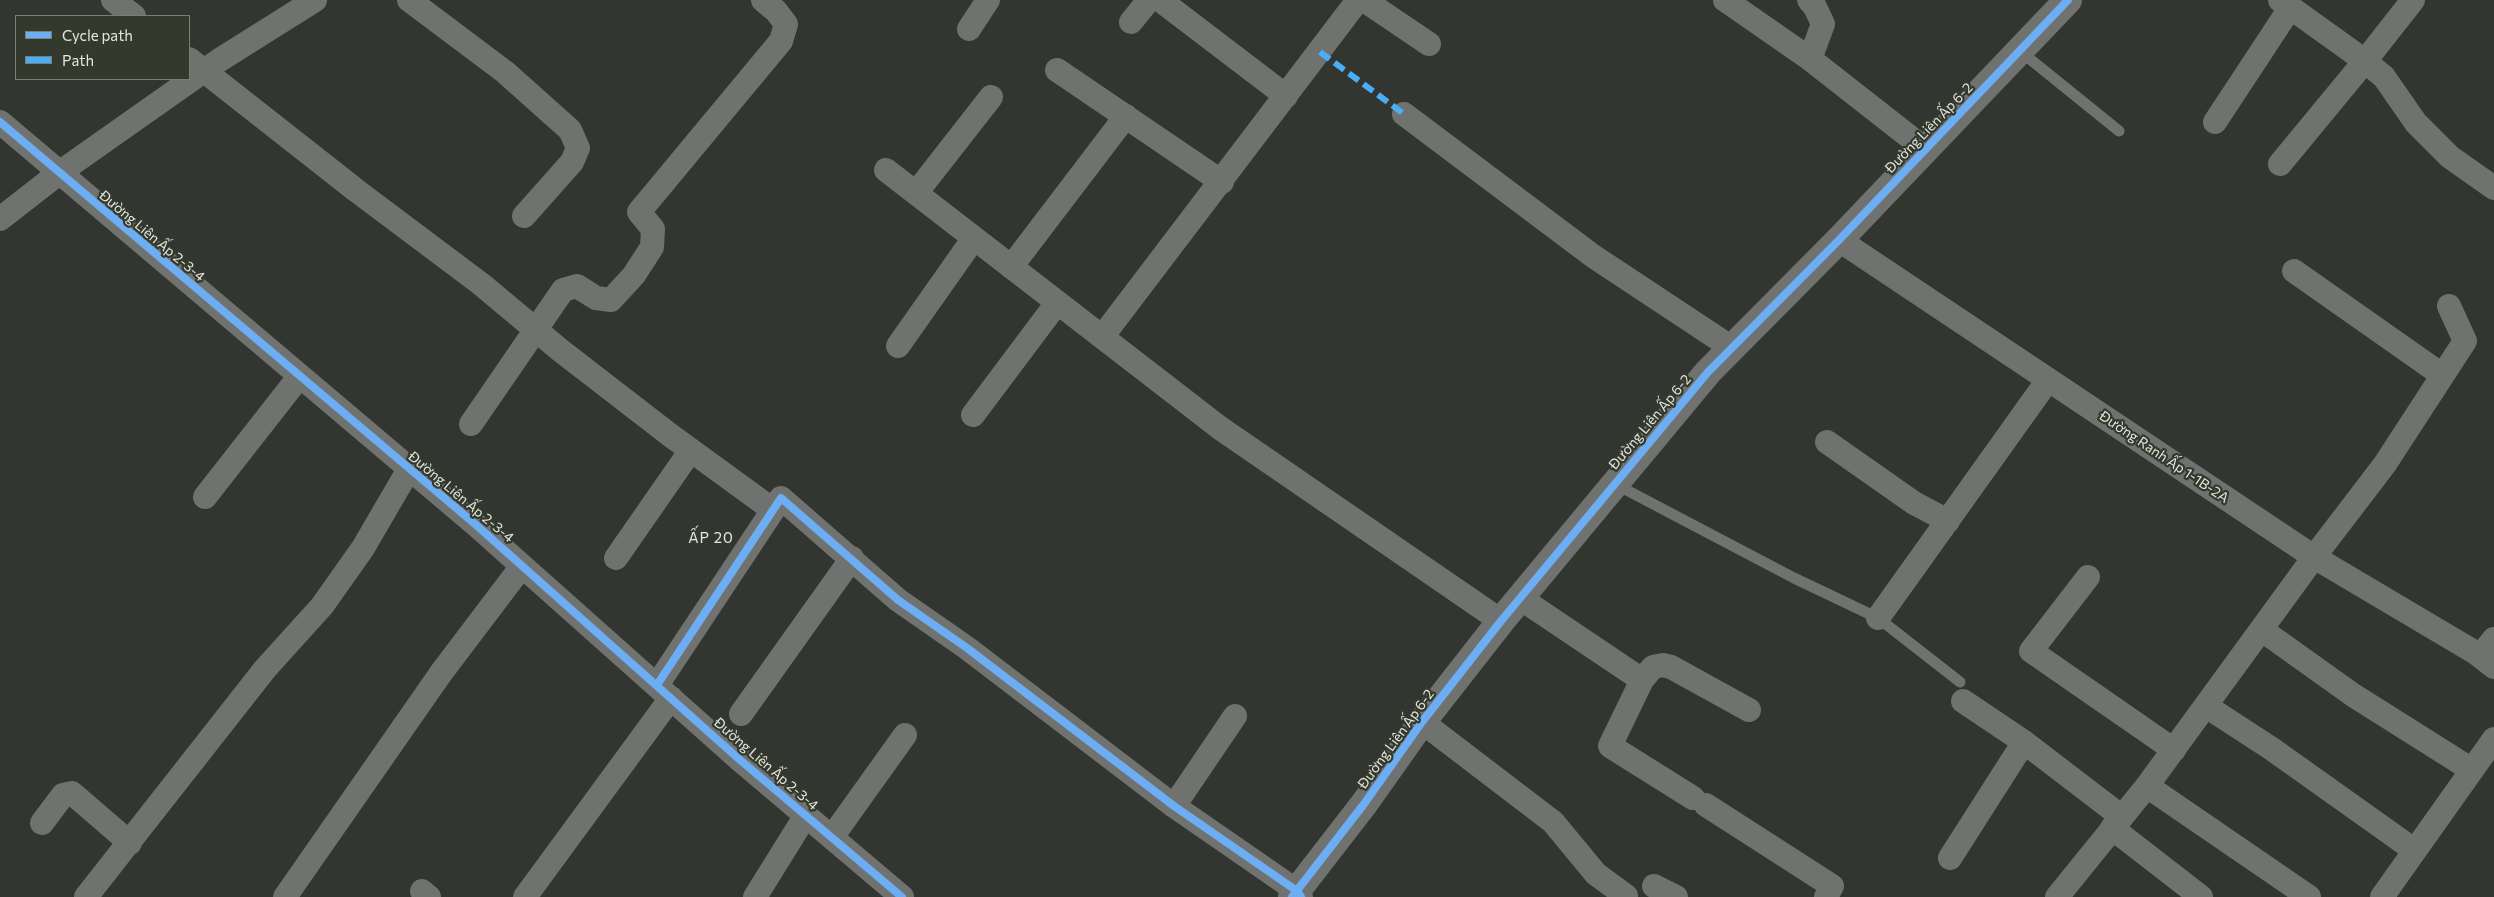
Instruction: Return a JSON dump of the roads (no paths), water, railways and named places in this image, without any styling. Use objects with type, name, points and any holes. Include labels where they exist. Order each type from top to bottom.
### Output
[{"type":"street","points":[[113,0],[133,15]]},
{"type":"street","points":[[315,0],[197,65],[357,191],[481,284],[691,450],[773,510]]},
{"type":"street","points":[[409,0],[505,72],[570,130],[578,148],[572,162],[524,216]]},
{"type":"street","points":[[471,424],[563,290],[577,286],[596,298],[611,300],[634,275],[652,247],[653,229],[639,212],[781,41],[786,24],[776,11],[763,0]]},
{"type":"street","points":[[969,29],[988,0]]},
{"type":"street","points":[[1131,22],[1149,0]]},
{"type":"street","points":[[1160,0],[1286,96]]},
{"type":"street","points":[[1102,337],[1222,182],[1358,0]]},
{"type":"street","points":[[1364,0],[1429,44]]},
{"type":"street","points":[[1725,0],[1810,59],[1925,149]]},
{"type":"street","points":[[1808,0],[1815,7],[1823,24],[1810,59]]},
{"type":"street","name":"Đường Liên Ấp 6-2","points":[[1297,895],[1422,722],[1501,621],[1708,372],[1839,240],[2018,50],[2068,0]]},
{"type":"street","points":[[2280,164],[2413,0]]},
{"type":"street","points":[[2215,122],[2285,4],[2365,61],[2384,77],[2416,123],[2444,152],[2494,188]]},
{"type":"street","points":[[1057,70],[1222,182]]},
{"type":"street","points":[[0,220],[178,80]]},
{"type":"street","points":[[916,193],[991,97]]},
{"type":"street","points":[[1404,114],[1592,256],[1732,348]]},
{"type":"street","points":[[1012,267],[1126,116]]},
{"type":"street","name":"Đường Liên Ấp 2-3-4","points":[[0,122],[522,566],[664,692],[902,897]]},
{"type":"street","points":[[886,170],[1220,428],[1501,621]]},
{"type":"street","points":[[898,346],[974,238]]},
{"type":"street","name":"Đường Ranh Ấp 1-1B-2A","points":[[1839,240],[2314,557],[2490,654]]},
{"type":"street","points":[[2294,271],[2442,375]]},
{"type":"street","points":[[974,415],[1057,302]]},
{"type":"street","points":[[2057,897],[2147,786],[2314,557],[2385,464],[2465,341],[2448,306]]},
{"type":"street","points":[[205,496],[299,377]]},
{"type":"street","points":[[1878,618],[2048,380]]},
{"type":"street","points":[[1827,442],[1914,503],[1948,521]]},
{"type":"street","points":[[616,558],[691,450]]},
{"type":"street","points":[[86,897],[264,669],[322,606],[363,548],[409,470]]},
{"type":"street","points":[[525,897],[664,692],[781,498],[898,600],[966,648],[1174,806],[1297,895]]},
{"type":"street","points":[[741,714],[852,558]]},
{"type":"street","points":[[285,897],[441,673],[522,566]]},
{"type":"street","points":[[2088,577],[2031,651],[2174,750]]},
{"type":"street","points":[[1520,598],[1642,680]]},
{"type":"street","points":[[2262,630],[2353,695],[2472,770]]},
{"type":"street","points":[[1749,710],[1671,667],[1663,665],[1653,667],[1642,680],[1610,746],[1832,886],[1826,897]]},
{"type":"street","points":[[1962,691],[2117,822],[2201,897]]},
{"type":"street","points":[[2206,706],[2272,749],[2414,850]]},
{"type":"street","points":[[1174,806],[1235,716]]},
{"type":"street","points":[[1422,722],[1553,822],[1596,874],[1626,896]]},
{"type":"street","points":[[832,837],[904,735]]},
{"type":"street","points":[[2382,897],[2494,739]]},
{"type":"street","points":[[1950,858],[2024,742]]},
{"type":"street","points":[[2147,786],[2309,897]]},
{"type":"street","points":[[42,823],[63,795],[70,792],[130,842]]},
{"type":"street","points":[[755,897],[806,815]]},
{"type":"street","points":[[1654,886],[1676,897]]},
{"type":"lane","points":[[2018,50],[2120,132]]},
{"type":"lane","points":[[1615,484],[1794,578],[1878,618],[1962,691]]},
{"type":"district","name":"ẤP 20","points":[[711,538]]}]
